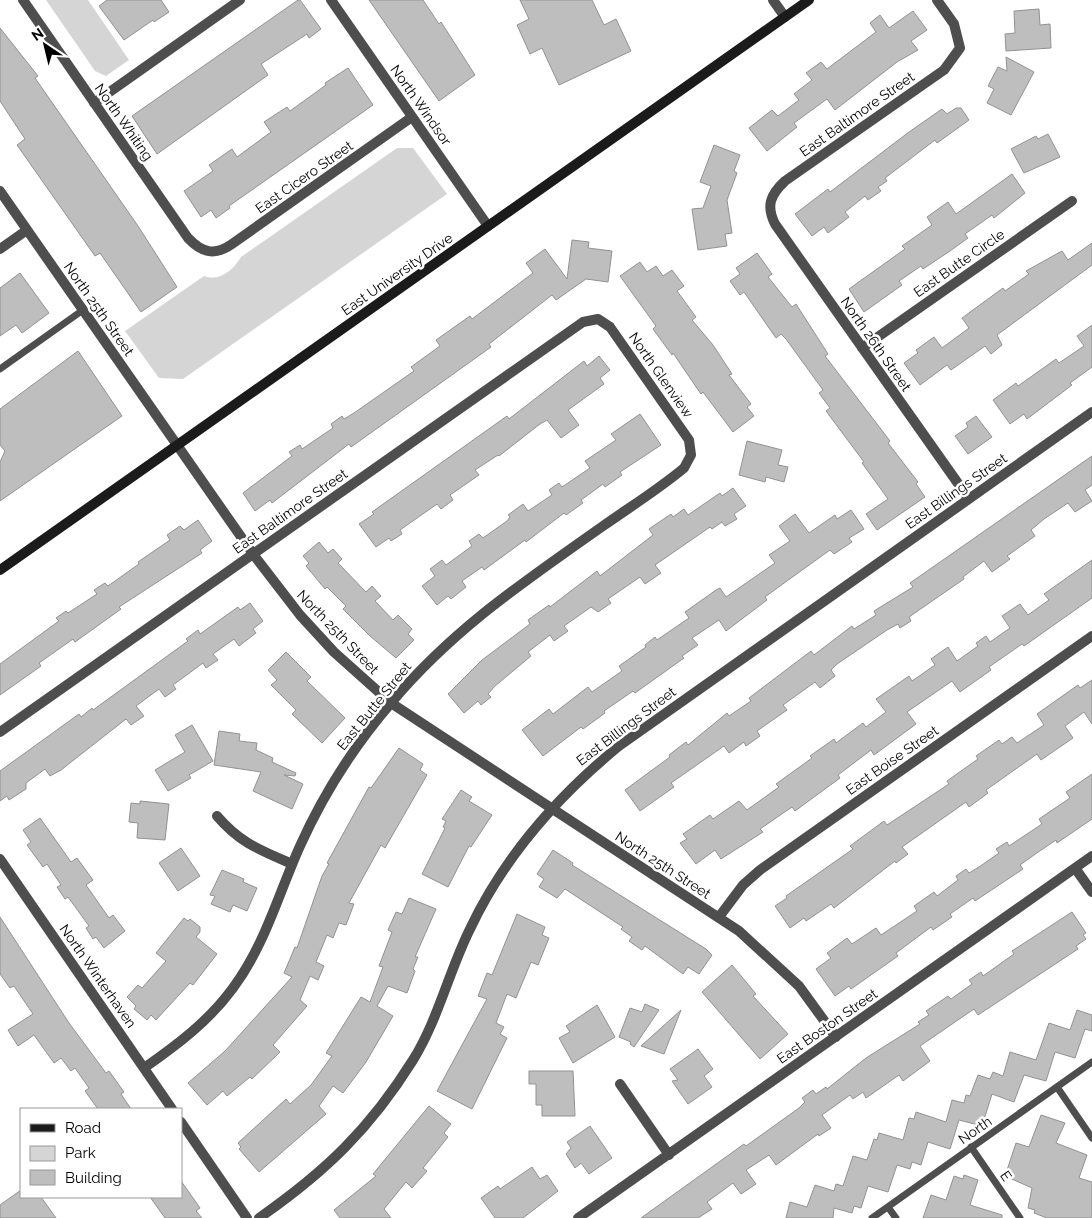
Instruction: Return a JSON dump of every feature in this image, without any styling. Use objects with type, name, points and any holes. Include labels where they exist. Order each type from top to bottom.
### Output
[{"type":"main road","name":"East University Drive","points":[[0,570],[809,0]]},
{"type":"street","name":"North Whiting","points":[[23,0],[188,238],[194,245],[208,253]]},
{"type":"street","points":[[94,103],[240,0]]},
{"type":"street","name":"North Windsor","points":[[331,0],[488,226]]},
{"type":"street","points":[[773,0],[785,17]]},
{"type":"street","name":"East Baltimore Street","points":[[769,201],[772,194],[785,181],[944,70],[960,48],[954,24],[937,0]]},
{"type":"street","name":"East Cicero Street","points":[[208,253],[232,244],[412,117]]},
{"type":"street","name":"North 25th Street","points":[[0,191],[253,554],[317,634],[352,669],[391,703],[718,917],[756,945],[786,973],[810,1001],[836,1037]]},
{"type":"street","name":"North 26th Street","points":[[769,201],[769,209],[775,224],[969,499]]},
{"type":"street","name":"East Butte Circle","points":[[862,348],[1072,201]]},
{"type":"street","points":[[0,249],[27,230]]},
{"type":"street","name":"East Baltimore Street","points":[[0,732],[576,326],[591,319],[598,319]]},
{"type":"street","name":"North Glenview","points":[[598,319],[604,322],[616,334],[686,434],[691,454]]},
{"type":"street","name":"East Billings Street","points":[[259,1218],[309,1181],[340,1154],[384,1103],[414,1058],[436,1012],[470,927],[492,888],[551,808],[580,778],[619,746],[1092,412]]},
{"type":"street","name":"East Butte Street","points":[[144,1068],[197,1028],[232,990],[258,950],[292,864],[337,777],[358,745],[391,703],[427,663],[469,624],[498,600],[678,473],[689,462],[691,454]]},
{"type":"street","name":"East Boise Street","points":[[718,917],[743,885],[760,870],[1092,636]]},
{"type":"street","points":[[218,816],[232,833],[248,845],[292,864]]},
{"type":"street","name":"East Boston Street","points":[[578,1218],[1092,856]]},
{"type":"street","name":"North Winterhaven","points":[[0,859],[171,1108]]},
{"type":"street","points":[[1075,868],[1092,892]]},
{"type":"street","points":[[620,1084],[669,1155]]},
{"type":"street","points":[[182,1123],[247,1218]]},
{"type":"lane","points":[[0,369],[83,310]]},
{"type":"lane","name":"North","points":[[872,1218],[1092,1062]]},
{"type":"lane","points":[[1057,1087],[1092,1138]]},
{"type":"lane","name":"E","points":[[971,1148],[1020,1218]]},
{"type":"lane","points":[[888,1207],[896,1218]]},
{"type":"green space","points":[[46,0],[88,0],[129,60],[106,76],[95,71]]},
{"type":"green space","points":[[397,148],[413,148],[447,194],[183,379],[159,378],[125,331],[204,276],[215,277],[226,274],[241,257]]},
{"type":"building","points":[[107,0],[161,0],[169,12],[154,22],[153,20],[124,40],[99,6]]},
{"type":"building","points":[[300,0],[321,29],[309,38],[307,34],[261,64],[268,75],[157,154],[132,116]]},
{"type":"building","points":[[369,0],[423,0],[439,24],[441,22],[475,75],[439,101]]},
{"type":"building","points":[[520,0],[592,0],[604,25],[616,19],[631,51],[559,85],[542,48],[530,54],[517,25],[529,19]]},
{"type":"building","points":[[1039,9],[1040,25],[1050,24],[1051,48],[1006,51],[1005,34],[1015,33],[1014,11]]},
{"type":"building","points":[[913,11],[927,30],[911,41],[918,50],[897,62],[835,110],[827,99],[794,123],[797,127],[767,151],[749,128],[772,110],[778,116],[799,100],[794,94],[812,80],[806,73],[821,62],[827,69],[876,32],[870,23],[880,15],[889,28]]},
{"type":"building","points":[[0,28],[38,76],[35,78],[138,226],[177,287],[141,312],[100,253],[95,256],[17,145],[25,139],[0,101]]},
{"type":"building","points":[[1006,57],[1034,72],[1011,115],[987,103],[994,89],[988,86],[998,67],[1007,71]]},
{"type":"building","points":[[348,68],[373,105],[229,206],[230,208],[216,218],[211,210],[201,217],[184,191],[213,171],[209,165],[232,149],[237,157],[271,132],[264,122],[287,107],[290,111],[326,85],[325,83]]},
{"type":"building","points":[[956,108],[961,108],[969,120],[937,143],[935,140],[885,178],[887,181],[878,187],[881,191],[868,200],[865,196],[845,212],[849,217],[828,233],[824,227],[812,236],[795,214],[828,189],[830,192],[942,109],[947,114]]},
{"type":"building","points":[[1048,134],[1060,157],[1024,173],[1011,149],[1036,136],[1038,139]]},
{"type":"building","points":[[714,145],[740,155],[734,171],[737,173],[727,200],[732,233],[725,234],[727,246],[698,250],[692,209],[703,208],[711,186],[700,182]]},
{"type":"building","points":[[1012,174],[1025,193],[994,218],[992,215],[965,234],[968,238],[950,251],[923,269],[921,266],[899,281],[902,285],[864,312],[849,289],[905,249],[902,246],[932,225],[927,217],[948,202],[956,214]]},
{"type":"building","points":[[572,240],[589,242],[588,248],[612,251],[608,282],[586,279],[556,300],[552,295],[489,344],[491,347],[351,447],[349,444],[272,503],[270,500],[255,511],[243,493],[292,456],[289,452],[300,445],[302,449],[333,428],[331,424],[342,416],[344,419],[354,413],[414,371],[411,367],[440,346],[436,340],[470,316],[472,319],[533,273],[526,263],[545,249],[567,279]]},
{"type":"building","points":[[1092,243],[1092,265],[997,335],[1002,345],[991,354],[985,346],[951,370],[947,365],[920,385],[904,363],[918,353],[916,350],[934,337],[942,348],[969,328],[962,318],[1003,288],[1005,291],[1029,274],[1026,271],[1062,251],[1068,260]]},
{"type":"building","points":[[757,253],[772,274],[768,277],[792,307],[796,304],[828,354],[825,356],[890,441],[888,443],[918,482],[916,484],[925,497],[877,530],[866,514],[888,499],[862,463],[864,462],[826,411],[830,408],[819,393],[823,390],[786,339],[781,334],[776,338],[744,292],[740,295],[730,281],[740,274],[736,268]]},
{"type":"building","points":[[640,262],[647,272],[656,266],[663,276],[672,270],[684,286],[677,291],[696,317],[692,320],[713,345],[732,374],[729,375],[751,404],[747,407],[754,416],[733,432],[703,392],[701,394],[673,353],[672,355],[653,329],[656,326],[620,276]]},
{"type":"building","points":[[20,273],[49,313],[22,333],[16,325],[0,336],[0,288]]},
{"type":"building","points":[[1092,325],[1092,367],[1070,383],[1072,385],[1027,419],[1024,414],[1010,424],[993,400],[1016,383],[1018,386],[1056,359],[1059,363],[1084,346],[1077,336]]},
{"type":"building","points":[[78,351],[122,416],[0,501],[0,462],[5,451],[0,445],[0,409]]},
{"type":"building","points":[[599,356],[610,370],[600,378],[604,384],[568,410],[579,425],[561,438],[547,420],[540,424],[499,456],[475,470],[479,475],[450,495],[453,500],[441,509],[437,504],[400,530],[402,534],[391,541],[389,538],[376,547],[359,524],[374,514],[372,512],[507,416],[509,419],[584,361],[587,366]]},
{"type":"building","points":[[640,414],[661,445],[620,472],[622,475],[605,487],[603,484],[581,500],[583,503],[566,515],[564,513],[526,542],[525,540],[484,570],[482,567],[462,581],[466,587],[451,599],[448,596],[437,605],[422,586],[435,576],[430,569],[442,560],[446,565],[472,546],[469,541],[479,534],[483,538],[507,521],[510,517],[508,515],[523,504],[528,511],[552,495],[549,490],[559,483],[562,487],[590,468],[585,461],[616,440],[611,434]]},
{"type":"building","points":[[976,416],[992,437],[968,454],[955,436],[968,427],[966,423]]},
{"type":"building","points":[[747,441],[782,450],[778,465],[788,467],[784,482],[766,477],[765,482],[739,475]]},
{"type":"building","points":[[1092,456],[1092,485],[1085,490],[1092,501],[1075,512],[1068,503],[1044,519],[1031,530],[1035,536],[1007,556],[1010,559],[992,572],[984,561],[963,577],[964,579],[909,617],[911,621],[900,628],[898,624],[887,630],[837,664],[831,670],[835,676],[820,688],[815,682],[783,705],[787,710],[757,731],[760,736],[746,746],[744,742],[729,753],[724,746],[671,783],[674,787],[640,811],[625,790],[670,757],[669,755],[686,742],[688,745],[727,713],[729,716],[751,701],[749,698],[811,651],[814,655],[852,626],[854,629],[876,615],[874,611],[913,587],[910,583]]},
{"type":"building","points":[[733,488],[746,506],[734,514],[737,519],[725,526],[722,522],[712,529],[710,527],[655,565],[661,573],[645,584],[640,577],[608,599],[611,603],[598,612],[591,607],[564,626],[568,631],[554,641],[550,635],[528,652],[531,656],[495,686],[488,694],[491,697],[481,705],[478,701],[464,713],[448,694],[482,660],[530,624],[528,620],[549,605],[550,607],[597,571],[600,576],[653,535],[649,529],[671,514],[673,517],[684,509],[688,515],[720,493],[722,496]]},
{"type":"building","points":[[851,510],[864,529],[849,538],[852,542],[834,554],[830,550],[765,597],[767,600],[726,631],[719,620],[692,638],[698,645],[682,656],[684,658],[635,693],[633,691],[604,711],[605,713],[583,729],[581,727],[543,756],[522,730],[549,709],[553,714],[588,687],[592,692],[622,671],[619,666],[646,647],[645,645],[655,637],[657,640],[689,618],[685,612],[716,590],[720,588],[726,597],[775,563],[769,555],[790,541],[779,526],[795,514],[809,533],[835,515],[837,519]]},
{"type":"building","points":[[198,520],[212,541],[200,550],[202,553],[119,607],[121,609],[75,642],[73,639],[39,663],[41,666],[0,695],[0,664],[59,621],[56,618],[66,611],[68,613],[97,594],[94,590],[105,583],[108,586],[139,564],[138,562],[170,540],[167,535],[180,526],[184,530]]},
{"type":"building","points":[[319,542],[328,553],[333,549],[342,559],[338,563],[366,592],[372,586],[381,596],[375,601],[393,620],[398,615],[412,629],[408,634],[414,640],[396,658],[343,609],[346,606],[327,587],[325,589],[306,566],[309,563],[303,556]]},
{"type":"building","points":[[1092,560],[1092,598],[1024,646],[1022,644],[989,667],[991,670],[960,692],[952,681],[907,712],[916,724],[874,755],[871,750],[838,775],[840,778],[795,811],[792,807],[760,829],[763,832],[721,859],[715,850],[696,864],[680,843],[687,839],[683,834],[710,815],[713,819],[739,801],[747,810],[779,787],[776,784],[812,758],[810,756],[834,739],[836,743],[863,723],[866,727],[886,712],[876,699],[909,676],[912,681],[935,665],[931,659],[948,647],[957,661],[978,646],[976,643],[986,636],[990,642],[1010,628],[1002,616],[1020,604],[1028,615],[1049,600],[1044,594]]},
{"type":"building","points":[[250,603],[263,621],[253,629],[256,633],[239,646],[234,639],[213,654],[218,660],[206,668],[203,663],[173,685],[176,689],[165,697],[159,689],[136,706],[144,716],[131,725],[126,719],[61,770],[50,776],[45,769],[26,783],[26,789],[9,800],[7,796],[0,801],[0,771],[79,714],[81,717],[92,708],[93,710],[188,641],[186,639],[198,630],[200,634],[238,607],[240,610]]},
{"type":"building","points":[[286,652],[311,677],[307,681],[345,718],[322,743],[292,714],[296,710],[271,685],[277,680],[268,670]]},
{"type":"building","points":[[1092,680],[1092,724],[1084,712],[1065,726],[1073,738],[1041,760],[1037,754],[986,790],[988,793],[969,807],[966,802],[902,847],[908,854],[896,863],[895,861],[834,908],[831,904],[806,921],[804,918],[790,928],[775,906],[787,898],[786,896],[853,849],[850,846],[884,821],[887,825],[949,784],[947,781],[978,759],[976,756],[999,740],[1002,744],[1012,737],[1017,743],[1044,725],[1037,714],[1078,685],[1080,688]]},
{"type":"building","points":[[192,725],[213,761],[189,775],[191,778],[168,791],[155,770],[185,752],[175,735]]},
{"type":"building","points":[[219,731],[240,734],[239,741],[257,743],[256,750],[273,758],[272,762],[296,773],[295,776],[284,775],[303,784],[292,809],[253,791],[261,772],[214,765]]},
{"type":"building","points":[[399,748],[423,764],[420,770],[427,775],[385,848],[381,845],[349,903],[354,904],[346,925],[339,923],[333,938],[327,935],[316,962],[324,966],[318,980],[310,976],[300,1000],[307,1006],[273,1045],[280,1052],[252,1079],[250,1077],[227,1096],[223,1091],[207,1105],[188,1083],[225,1051],[292,977],[284,973],[295,947],[297,948],[322,876],[329,864],[327,863],[369,787],[371,788]]},
{"type":"building","points":[[1092,774],[1092,819],[1057,843],[1056,840],[1034,855],[1020,865],[1023,869],[975,901],[973,898],[950,914],[952,917],[933,930],[931,927],[896,953],[898,956],[851,989],[849,986],[835,996],[816,969],[831,958],[827,953],[847,938],[852,944],[876,928],[881,935],[917,911],[914,906],[934,892],[937,896],[958,880],[956,876],[966,869],[969,873],[999,853],[996,849],[1007,842],[1009,846],[1042,824],[1039,819],[1070,798],[1066,792]]},
{"type":"building","points":[[461,790],[472,797],[469,801],[492,815],[471,847],[469,846],[448,887],[422,874],[445,828],[443,827],[446,821],[442,819]]},
{"type":"building","points":[[140,801],[169,804],[165,840],[137,838],[138,823],[129,822],[131,803],[140,804]]},
{"type":"building","points":[[40,818],[71,862],[77,858],[93,880],[86,885],[109,918],[113,915],[125,931],[104,948],[96,937],[93,939],[86,928],[89,926],[68,897],[65,899],[57,887],[61,885],[47,864],[43,867],[27,845],[31,842],[23,830]]},
{"type":"building","points":[[181,848],[200,876],[178,891],[159,863]]},
{"type":"building","points":[[553,850],[573,863],[572,865],[706,949],[712,955],[699,974],[688,967],[683,974],[645,946],[642,950],[629,941],[632,937],[621,929],[623,927],[565,889],[557,898],[539,887],[544,879],[537,874]]},
{"type":"building","points":[[222,870],[244,879],[243,882],[257,888],[247,911],[233,905],[230,912],[211,904],[215,896],[210,895]]},
{"type":"building","points":[[409,898],[436,909],[415,957],[418,957],[413,969],[415,971],[407,993],[388,986],[377,1006],[393,1016],[366,1062],[343,1093],[333,1086],[319,1106],[326,1114],[259,1172],[239,1149],[241,1147],[238,1143],[286,1099],[290,1104],[311,1085],[332,1056],[326,1053],[361,997],[370,1002],[383,967],[379,966],[392,932],[388,930],[396,912],[402,914]]},
{"type":"building","points":[[1072,912],[1086,933],[1083,935],[1086,939],[1076,946],[1078,949],[978,1015],[974,1009],[920,1046],[930,1061],[903,1081],[899,1075],[866,1098],[863,1092],[853,1099],[850,1095],[822,1115],[831,1128],[819,1136],[818,1134],[776,1165],[769,1155],[746,1170],[756,1184],[741,1194],[733,1183],[707,1202],[712,1209],[698,1218],[641,1218],[744,1144],[746,1146],[799,1108],[805,1102],[802,1098],[813,1090],[816,1094],[826,1087],[827,1089],[866,1058],[920,1024],[918,1022],[929,1015],[926,1011],[948,996],[951,999],[972,984],[969,980],[981,972],[983,976],[1014,954],[1012,951]]},
{"type":"building","points":[[517,914],[545,927],[542,935],[549,938],[538,965],[531,962],[516,998],[507,994],[496,1023],[504,1027],[500,1034],[507,1038],[472,1109],[437,1091],[487,999],[478,996],[487,973],[492,975]]},
{"type":"building","points":[[0,917],[69,1023],[106,1073],[109,1071],[124,1092],[121,1094],[130,1108],[97,1108],[85,1091],[89,1088],[75,1068],[71,1071],[61,1058],[54,1063],[34,1035],[18,1046],[8,1030],[33,1014],[14,986],[10,988],[0,974]]},
{"type":"building","points":[[184,918],[188,921],[190,919],[200,927],[200,932],[196,937],[217,954],[193,985],[190,983],[156,1020],[151,1015],[147,1020],[134,1009],[136,1006],[127,997],[138,985],[142,988],[166,961],[156,953]]},
{"type":"building","points":[[732,965],[756,994],[753,996],[788,1034],[760,1059],[702,992]]},
{"type":"building","points":[[645,1004],[659,1010],[634,1047],[630,1044],[631,1042],[619,1037],[630,1008],[642,1012]]},
{"type":"building","points":[[597,1005],[615,1037],[573,1063],[559,1038],[570,1032],[566,1026]]},
{"type":"building","points":[[681,1010],[664,1054],[641,1046]]},
{"type":"building","points":[[1077,1010],[1092,1015],[1092,1031],[1085,1029],[1075,1058],[1055,1052],[1046,1081],[1024,1075],[1014,1102],[992,1094],[982,1126],[959,1120],[950,1149],[928,1142],[921,1165],[912,1162],[910,1169],[897,1165],[888,1192],[868,1186],[861,1208],[854,1206],[852,1213],[834,1208],[833,1218],[786,1218],[790,1202],[807,1207],[815,1185],[834,1191],[836,1184],[843,1186],[853,1156],[867,1160],[874,1139],[877,1140],[879,1133],[903,1140],[909,1118],[914,1119],[916,1112],[946,1122],[952,1100],[964,1103],[966,1095],[970,1096],[978,1075],[990,1079],[993,1072],[1003,1076],[1010,1052],[1036,1060],[1049,1023],[1070,1030]]},
{"type":"building","points":[[698,1049],[713,1069],[704,1076],[712,1087],[688,1104],[672,1081],[678,1080],[670,1069]]},
{"type":"building","points":[[529,1071],[573,1071],[575,1116],[542,1116],[542,1105],[536,1105],[536,1084],[529,1084]]},
{"type":"building","points":[[429,1106],[451,1124],[444,1133],[448,1137],[423,1168],[427,1171],[412,1188],[406,1182],[384,1209],[391,1218],[340,1218],[334,1210],[376,1176],[373,1174]]},
{"type":"building","points":[[1041,1115],[1065,1123],[1056,1143],[1087,1155],[1079,1178],[1092,1182],[1092,1218],[1047,1218],[1034,1213],[1035,1210],[1028,1208],[1032,1188],[1005,1176],[1016,1143],[1029,1147]]},
{"type":"building","points":[[590,1126],[612,1158],[589,1174],[581,1163],[575,1168],[566,1154],[571,1148],[567,1142]]},
{"type":"building","points":[[532,1167],[540,1179],[547,1175],[558,1191],[523,1218],[495,1218],[481,1198],[498,1186],[500,1189]]},
{"type":"building","points":[[964,1175],[978,1180],[970,1205],[1002,1215],[1002,1218],[923,1218],[931,1195],[946,1200],[954,1176],[963,1179]]},
{"type":"building","points":[[182,1182],[200,1208],[196,1211],[202,1218],[165,1218],[151,1198],[182,1198]]},
{"type":"building","points":[[20,1191],[20,1198],[42,1198],[56,1218],[0,1218],[0,1205]]}]
